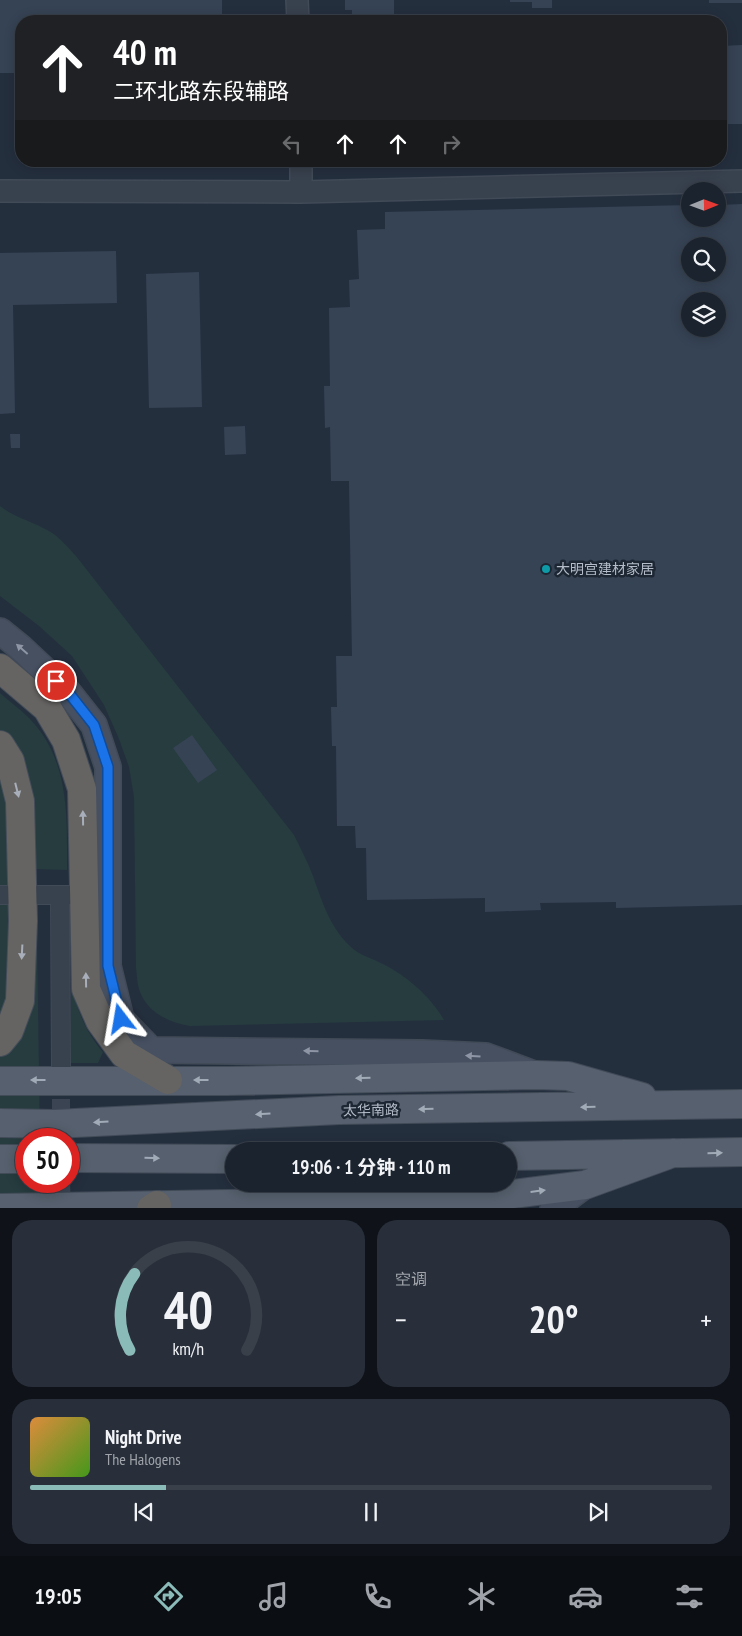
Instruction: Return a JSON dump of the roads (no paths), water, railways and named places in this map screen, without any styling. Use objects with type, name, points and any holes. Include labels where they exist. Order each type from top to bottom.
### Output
[{"type":"highway","points":[[0,668],[47,708],[66,740],[82,788],[86,989],[100,1021],[124,1054],[168,1080]]},
{"type":"highway","points":[[0,745],[10,761],[20,801],[23,876],[20,1001],[9,1031],[0,1042]]},
{"type":"main road","points":[[0,632],[21,648],[68,692],[94,725],[108,767],[103,894],[108,966],[121,1019],[151,1050],[422,1053],[486,1056],[536,1075]]},
{"type":"main road","points":[[0,1081],[568,1076],[670,1106]]},
{"type":"main road","name":"太华南路","points":[[0,1123],[55,1124],[339,1110],[742,1104]]},
{"type":"main road","points":[[517,1156],[742,1152]]},
{"type":"main road","points":[[0,1208],[154,1207],[465,1200],[585,1185],[673,1153]]},
{"type":"main road","points":[[80,1158],[225,1159]]},
{"type":"main road","points":[[0,1159],[15,1159]]},
{"type":"main road","points":[[552,1208],[585,1185]]},
{"type":"street","points":[[297,0],[298,15]]},
{"type":"street","points":[[300,167],[301,192]]},
{"type":"street","points":[[0,191],[301,192],[742,181]]},
{"type":"street","points":[[38,895],[65,895],[61,1067]]},
{"type":"tunnel","points":[[61,1072],[61,1128]]},
{"type":"tunnel","points":[[61,1193],[62,1208]]},
{"type":"place","name":"大明宫建材家居","points":[[546,569]]}]
